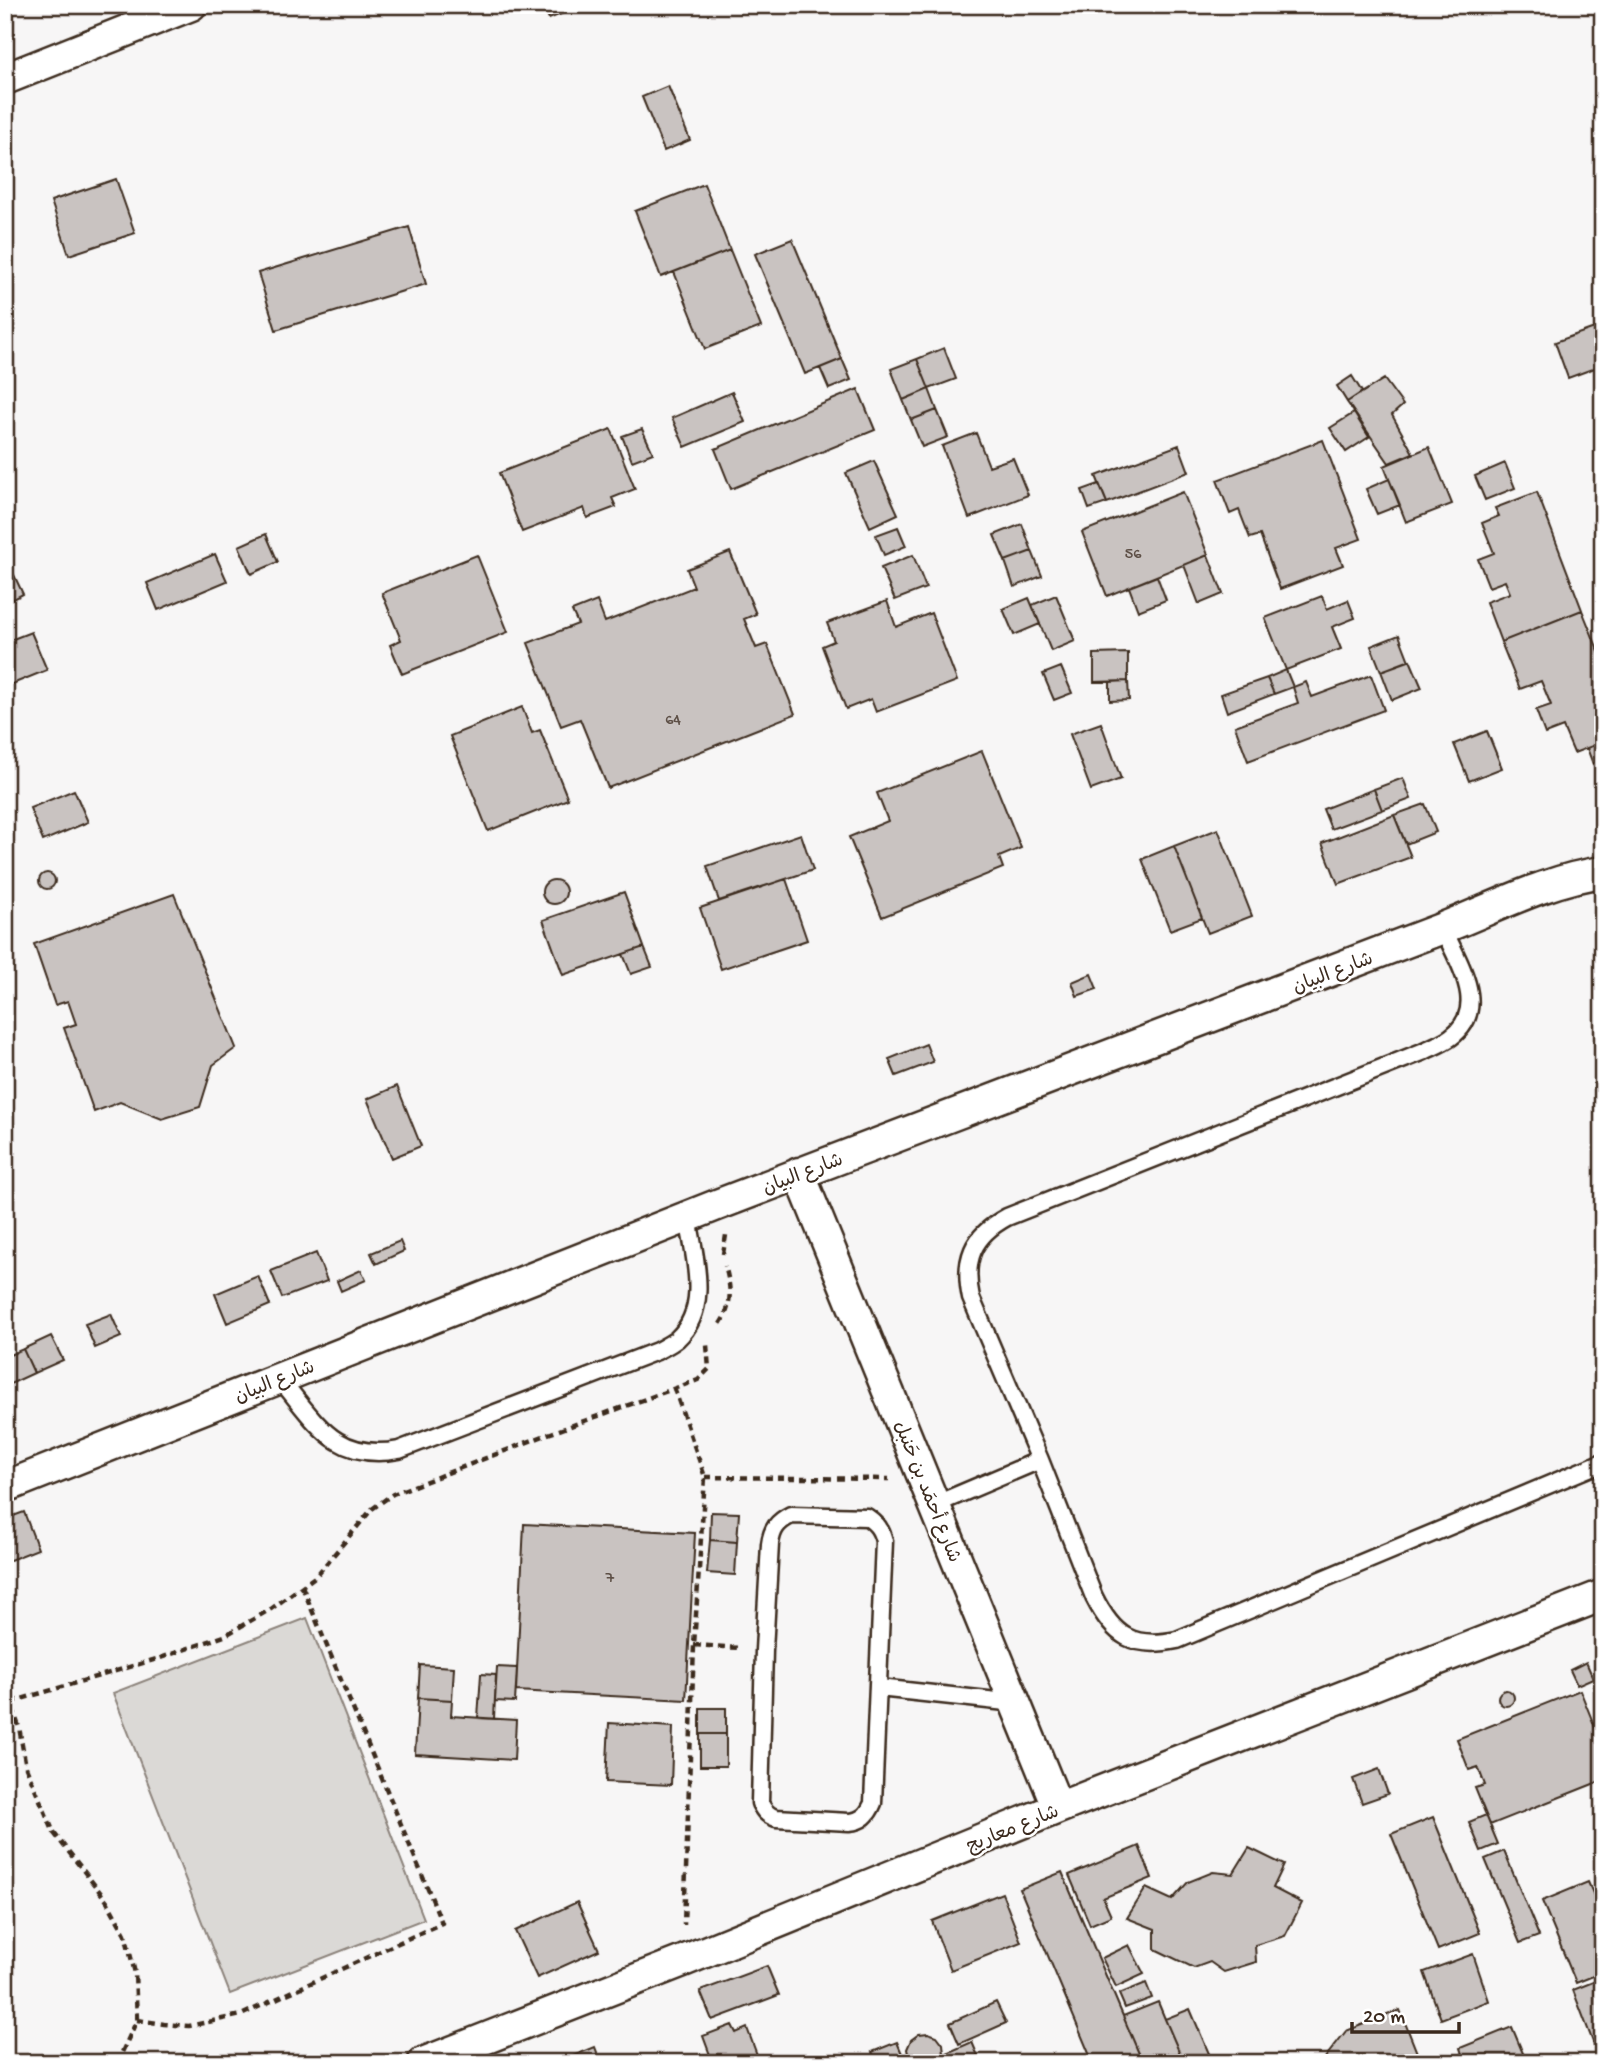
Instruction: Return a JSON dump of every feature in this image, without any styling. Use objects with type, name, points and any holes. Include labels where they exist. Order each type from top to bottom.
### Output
[{"type":"street","points":[[5,79],[191,5]]},
{"type":"street","name":"شارع البيان","points":[[5,1487],[799,1173],[1549,886],[1581,875],[1603,872]]},
{"type":"street","name":"شارع أحمَد بن حَنبل","points":[[799,1173],[1058,1808]]},
{"type":"street","name":"شارع معاريج","points":[[424,2063],[1058,1808],[1603,1595]]},
{"type":"lane","points":[[1443,928],[1471,998],[1469,1014],[1462,1028],[1450,1038],[1422,1052],[990,1226],[977,1241],[969,1259],[967,1279],[971,1298],[1103,1616],[1117,1631],[1135,1641],[1156,1644],[1177,1640],[1603,1462]]},
{"type":"lane","points":[[279,1378],[328,1436],[344,1446],[380,1454],[399,1450],[633,1360],[676,1340],[689,1324],[697,1306],[698,1285],[688,1217]]},
{"type":"lane","points":[[929,1492],[1040,1460]]},
{"type":"lane","points":[[790,1514],[867,1517],[875,1523],[884,1541],[873,1803],[865,1817],[849,1822],[776,1818],[763,1810],[759,1795],[764,1650],[770,1544],[772,1531],[779,1520],[790,1514]]},
{"type":"lane","points":[[878,1688],[1015,1703]]},
{"type":"path","points":[[717,1205],[726,1236],[722,1258],[731,1285],[729,1311],[718,1326]]},
{"type":"path","points":[[11,1702],[224,1636],[271,1609],[316,1576],[372,1509],[393,1494],[698,1380],[709,1369],[708,1338]]},
{"type":"path","points":[[674,1388],[705,1477],[694,1645],[683,1961]]},
{"type":"path","points":[[705,1477],[929,1492]]},
{"type":"path","points":[[137,2020],[189,2026],[241,2015],[442,1923],[302,1586]]},
{"type":"path","points":[[694,1645],[764,1650]]},
{"type":"path","points":[[5,1685],[19,1727],[26,1767],[54,1833],[107,1901],[125,1934],[135,1973],[137,2020],[117,2063]]},
{"type":"shaded area","points":[[307,1618],[424,1919],[230,1994],[113,1693]]},
{"type":"building","points":[[543,5],[561,5],[564,13],[549,19]]},
{"type":"building","points":[[668,86],[690,140],[664,151],[642,97]]},
{"type":"building","points":[[116,179],[135,233],[69,255],[51,201]]},
{"type":"building","points":[[704,184],[730,250],[661,277],[635,211]]},
{"type":"building","points":[[409,227],[426,284],[276,330],[258,273]]},
{"type":"building","points":[[792,239],[842,359],[805,374],[755,254]]},
{"type":"building","points":[[730,250],[761,327],[705,349],[674,272]]},
{"type":"building","points":[[1603,325],[1603,365],[1568,378],[1555,342]]},
{"type":"building","points":[[944,348],[956,379],[929,389],[917,359]]},
{"type":"building","points":[[842,359],[851,380],[829,389],[820,368]]},
{"type":"building","points":[[917,359],[929,389],[903,400],[891,369]]},
{"type":"building","points":[[1352,376],[1362,392],[1347,402],[1337,386]]},
{"type":"building","points":[[1384,379],[1403,405],[1392,415],[1413,453],[1389,463],[1347,402]]},
{"type":"building","points":[[858,389],[875,430],[731,489],[715,449]]},
{"type":"building","points":[[929,389],[937,410],[911,420],[903,400]]},
{"type":"building","points":[[732,392],[745,422],[685,447],[672,418]]},
{"type":"building","points":[[937,410],[948,437],[922,447],[911,420]]},
{"type":"building","points":[[1354,413],[1369,437],[1346,452],[1330,428]]},
{"type":"building","points":[[611,429],[635,489],[612,498],[616,507],[587,518],[584,508],[522,532],[499,473]]},
{"type":"building","points":[[642,429],[653,453],[632,461],[622,436]]},
{"type":"building","points":[[976,433],[989,466],[1013,458],[1028,495],[969,518],[942,446]]},
{"type":"building","points":[[1323,440],[1361,539],[1336,548],[1343,565],[1280,589],[1260,535],[1250,538],[1239,510],[1230,514],[1217,480]]},
{"type":"building","points":[[1179,445],[1189,472],[1107,503],[1096,476]]},
{"type":"building","points":[[1429,447],[1452,504],[1406,522],[1384,466]]},
{"type":"building","points":[[874,461],[898,514],[870,527],[846,473]]},
{"type":"building","points":[[1505,463],[1515,488],[1485,500],[1475,476]]},
{"type":"building","points":[[1389,479],[1400,505],[1377,514],[1366,489]]},
{"type":"building","points":[[1099,484],[1107,503],[1089,509],[1082,490]]},
{"type":"building","points":[[1183,492],[1208,555],[1107,596],[1082,532]]},
{"type":"building","points":[[1537,492],[1582,610],[1501,642],[1486,602],[1510,593],[1505,581],[1489,587],[1478,559],[1494,553],[1482,523],[1499,516],[1495,508]]},
{"type":"building","points":[[1022,524],[1032,551],[1005,561],[994,535]]},
{"type":"building","points":[[898,527],[906,546],[884,555],[876,535]]},
{"type":"building","points":[[266,534],[278,562],[251,574],[239,546]]},
{"type":"building","points":[[1032,551],[1042,576],[1014,587],[1005,561]]},
{"type":"building","points":[[730,552],[756,614],[744,619],[756,648],[767,644],[795,714],[608,788],[580,719],[561,726],[528,643],[578,624],[572,611],[597,601],[605,622],[694,587],[687,569]]},
{"type":"building","points":[[215,554],[227,581],[158,610],[147,583]]},
{"type":"building","points":[[477,555],[508,632],[402,674],[390,645],[401,640],[382,593]]},
{"type":"building","points":[[913,555],[926,588],[895,600],[881,568]]},
{"type":"building","points":[[1208,555],[1223,594],[1199,604],[1184,565]]},
{"type":"building","points":[[14,575],[23,594],[10,601],[5,592],[5,580]]},
{"type":"building","points":[[1157,576],[1166,600],[1138,611],[1129,587]]},
{"type":"building","points":[[1056,595],[1075,641],[1051,651],[1032,605]]},
{"type":"building","points":[[1322,596],[1327,609],[1348,600],[1355,618],[1332,627],[1341,649],[1286,670],[1265,618]]},
{"type":"building","points":[[1029,598],[1040,624],[1014,635],[1003,609]]},
{"type":"building","points":[[887,601],[896,627],[931,613],[957,681],[876,712],[871,699],[846,709],[822,646],[834,641],[827,623]]},
{"type":"building","points":[[1582,610],[1603,662],[1603,742],[1574,753],[1563,727],[1545,734],[1536,710],[1551,705],[1541,681],[1520,689],[1501,642]]},
{"type":"building","points":[[31,632],[47,670],[5,687],[5,642]]},
{"type":"building","points":[[1399,635],[1409,661],[1381,671],[1371,646]]},
{"type":"building","points":[[1128,653],[1128,681],[1094,682],[1094,654]]},
{"type":"building","points":[[1410,660],[1422,688],[1392,700],[1381,671]]},
{"type":"building","points":[[1061,667],[1072,693],[1054,700],[1043,674]]},
{"type":"building","points":[[1286,670],[1293,687],[1274,694],[1267,678]]},
{"type":"building","points":[[1371,675],[1384,710],[1248,761],[1235,726],[1298,703],[1293,687],[1306,682],[1312,697]]},
{"type":"building","points":[[1267,678],[1274,694],[1227,712],[1221,694]]},
{"type":"building","points":[[1128,681],[1129,700],[1110,701],[1110,682]]},
{"type":"building","points":[[522,707],[532,733],[540,730],[568,799],[488,831],[450,736]]},
{"type":"building","points":[[1101,723],[1121,779],[1091,790],[1070,734]]},
{"type":"building","points":[[1487,731],[1502,768],[1469,781],[1454,744]]},
{"type":"building","points":[[1603,742],[1603,759],[1593,764],[1587,748]]},
{"type":"building","points":[[982,751],[1021,848],[999,857],[1003,868],[882,917],[849,837],[888,821],[877,793]]},
{"type":"building","points":[[1403,778],[1411,799],[1382,810],[1374,789]]},
{"type":"building","points":[[1374,789],[1382,810],[1331,829],[1323,809]]},
{"type":"building","points":[[74,790],[88,822],[43,841],[30,808]]},
{"type":"building","points":[[1425,804],[1436,832],[1406,844],[1394,815]]},
{"type":"building","points":[[1394,815],[1411,857],[1338,884],[1322,843]]},
{"type":"building","points":[[1218,829],[1252,916],[1208,933],[1174,846]]},
{"type":"building","points":[[801,834],[813,870],[719,901],[707,866]]},
{"type":"building","points":[[1174,846],[1202,918],[1170,930],[1142,859]]},
{"type":"building","points":[[47,873],[55,881],[47,889],[39,881]]},
{"type":"building","points":[[786,879],[807,940],[721,969],[700,908]]},
{"type":"building","points":[[554,880],[562,884],[566,892],[562,900],[554,904],[546,900],[542,892],[546,884]]},
{"type":"building","points":[[624,892],[644,947],[563,975],[543,920]]},
{"type":"building","points":[[174,894],[236,1048],[213,1065],[200,1107],[162,1119],[120,1102],[94,1112],[64,1028],[76,1024],[68,1001],[55,1005],[34,944]]},
{"type":"building","points":[[644,947],[652,967],[631,974],[623,954]]},
{"type":"building","points":[[1091,974],[1097,989],[1077,996],[1072,982]]},
{"type":"building","points":[[926,1044],[933,1062],[896,1076],[889,1059]]},
{"type":"building","points":[[397,1086],[421,1146],[392,1158],[367,1099]]},
{"type":"building","points":[[400,1241],[404,1251],[376,1264],[371,1253]]},
{"type":"building","points":[[316,1253],[327,1281],[282,1298],[271,1271]]},
{"type":"building","points":[[361,1270],[366,1280],[341,1291],[337,1281]]},
{"type":"building","points":[[258,1276],[270,1305],[227,1323],[215,1294]]},
{"type":"building","points":[[111,1314],[121,1337],[95,1348],[85,1324]]},
{"type":"building","points":[[51,1336],[63,1360],[34,1373],[23,1349]]},
{"type":"building","points":[[23,1349],[34,1373],[6,1386],[5,1357]]},
{"type":"building","points":[[24,1512],[38,1549],[5,1562],[5,1519]]},
{"type":"building","points":[[711,1512],[739,1513],[737,1542],[710,1540]]},
{"type":"building","points":[[524,1524],[695,1533],[686,1700],[516,1691]]},
{"type":"building","points":[[710,1540],[737,1542],[735,1575],[707,1573]]},
{"type":"building","points":[[1586,1662],[1593,1678],[1577,1685],[1570,1670]]},
{"type":"building","points":[[420,1665],[454,1667],[452,1700],[418,1698]]},
{"type":"building","points":[[497,1667],[517,1668],[515,1702],[495,1701]]},
{"type":"building","points":[[481,1674],[496,1675],[494,1719],[478,1718]]},
{"type":"building","points":[[1506,1690],[1512,1692],[1512,1704],[1506,1706],[1500,1704],[1498,1698],[1500,1692]]},
{"type":"building","points":[[1580,1690],[1603,1747],[1603,1780],[1490,1825],[1475,1788],[1485,1785],[1478,1767],[1469,1770],[1457,1739]]},
{"type":"building","points":[[418,1698],[452,1700],[451,1716],[516,1720],[514,1760],[415,1754]]},
{"type":"building","points":[[700,1708],[726,1708],[726,1734],[700,1734]]},
{"type":"building","points":[[609,1723],[673,1727],[671,1785],[606,1782]]},
{"type":"building","points":[[700,1734],[726,1734],[726,1766],[700,1766]]},
{"type":"building","points":[[1379,1769],[1388,1794],[1362,1803],[1353,1779]]},
{"type":"building","points":[[1486,1815],[1498,1844],[1481,1851],[1469,1822]]},
{"type":"building","points":[[1433,1817],[1480,1933],[1438,1950],[1391,1834]]},
{"type":"building","points":[[1139,1846],[1152,1878],[1103,1898],[1111,1916],[1090,1925],[1069,1875]]},
{"type":"building","points":[[1249,1848],[1284,1865],[1273,1888],[1302,1903],[1285,1936],[1255,1945],[1256,1962],[1224,1972],[1210,1962],[1194,1968],[1155,1949],[1155,1929],[1127,1918],[1146,1888],[1172,1900],[1188,1882],[1213,1872],[1233,1874]]},
{"type":"building","points":[[1504,1851],[1539,1936],[1520,1943],[1485,1859]]},
{"type":"building","points":[[1062,1872],[1143,2063],[1093,2063],[1020,1889]]},
{"type":"building","points":[[1588,1882],[1603,1916],[1603,1972],[1576,1983],[1542,1901]]},
{"type":"building","points":[[1002,1893],[1021,1942],[951,1970],[932,1921]]},
{"type":"building","points":[[577,1902],[599,1950],[537,1978],[515,1931]]},
{"type":"building","points":[[1129,1945],[1144,1974],[1116,1987],[1102,1958]]},
{"type":"building","points":[[1473,1954],[1489,2001],[1441,2019],[1424,1972]]},
{"type":"building","points":[[767,1966],[779,1995],[712,2020],[700,1991]]},
{"type":"building","points":[[1603,1978],[1603,2063],[1601,2063],[1573,1990]]},
{"type":"building","points":[[1146,1983],[1152,1998],[1125,2008],[1119,1994]]},
{"type":"building","points":[[996,2002],[1006,2023],[959,2044],[950,2023]]},
{"type":"building","points":[[1158,2002],[1184,2063],[1143,2063],[1123,2016]]},
{"type":"building","points":[[1190,2009],[1213,2063],[1184,2063],[1165,2019]]},
{"type":"building","points":[[1400,2010],[1421,2063],[1321,2063],[1346,2031]]},
{"type":"building","points":[[732,2025],[736,2033],[747,2028],[760,2063],[713,2063],[703,2036]]},
{"type":"building","points":[[1512,2027],[1527,2063],[1465,2063],[1460,2048]]},
{"type":"building","points":[[919,2034],[937,2036],[943,2044],[944,2053],[940,2062],[912,2063],[907,2049],[911,2040]]},
{"type":"building","points":[[897,2042],[906,2063],[877,2063],[872,2052]]},
{"type":"building","points":[[972,2042],[981,2063],[951,2063],[947,2053]]},
{"type":"building","points":[[595,2047],[601,2063],[564,2063],[563,2060]]}]
